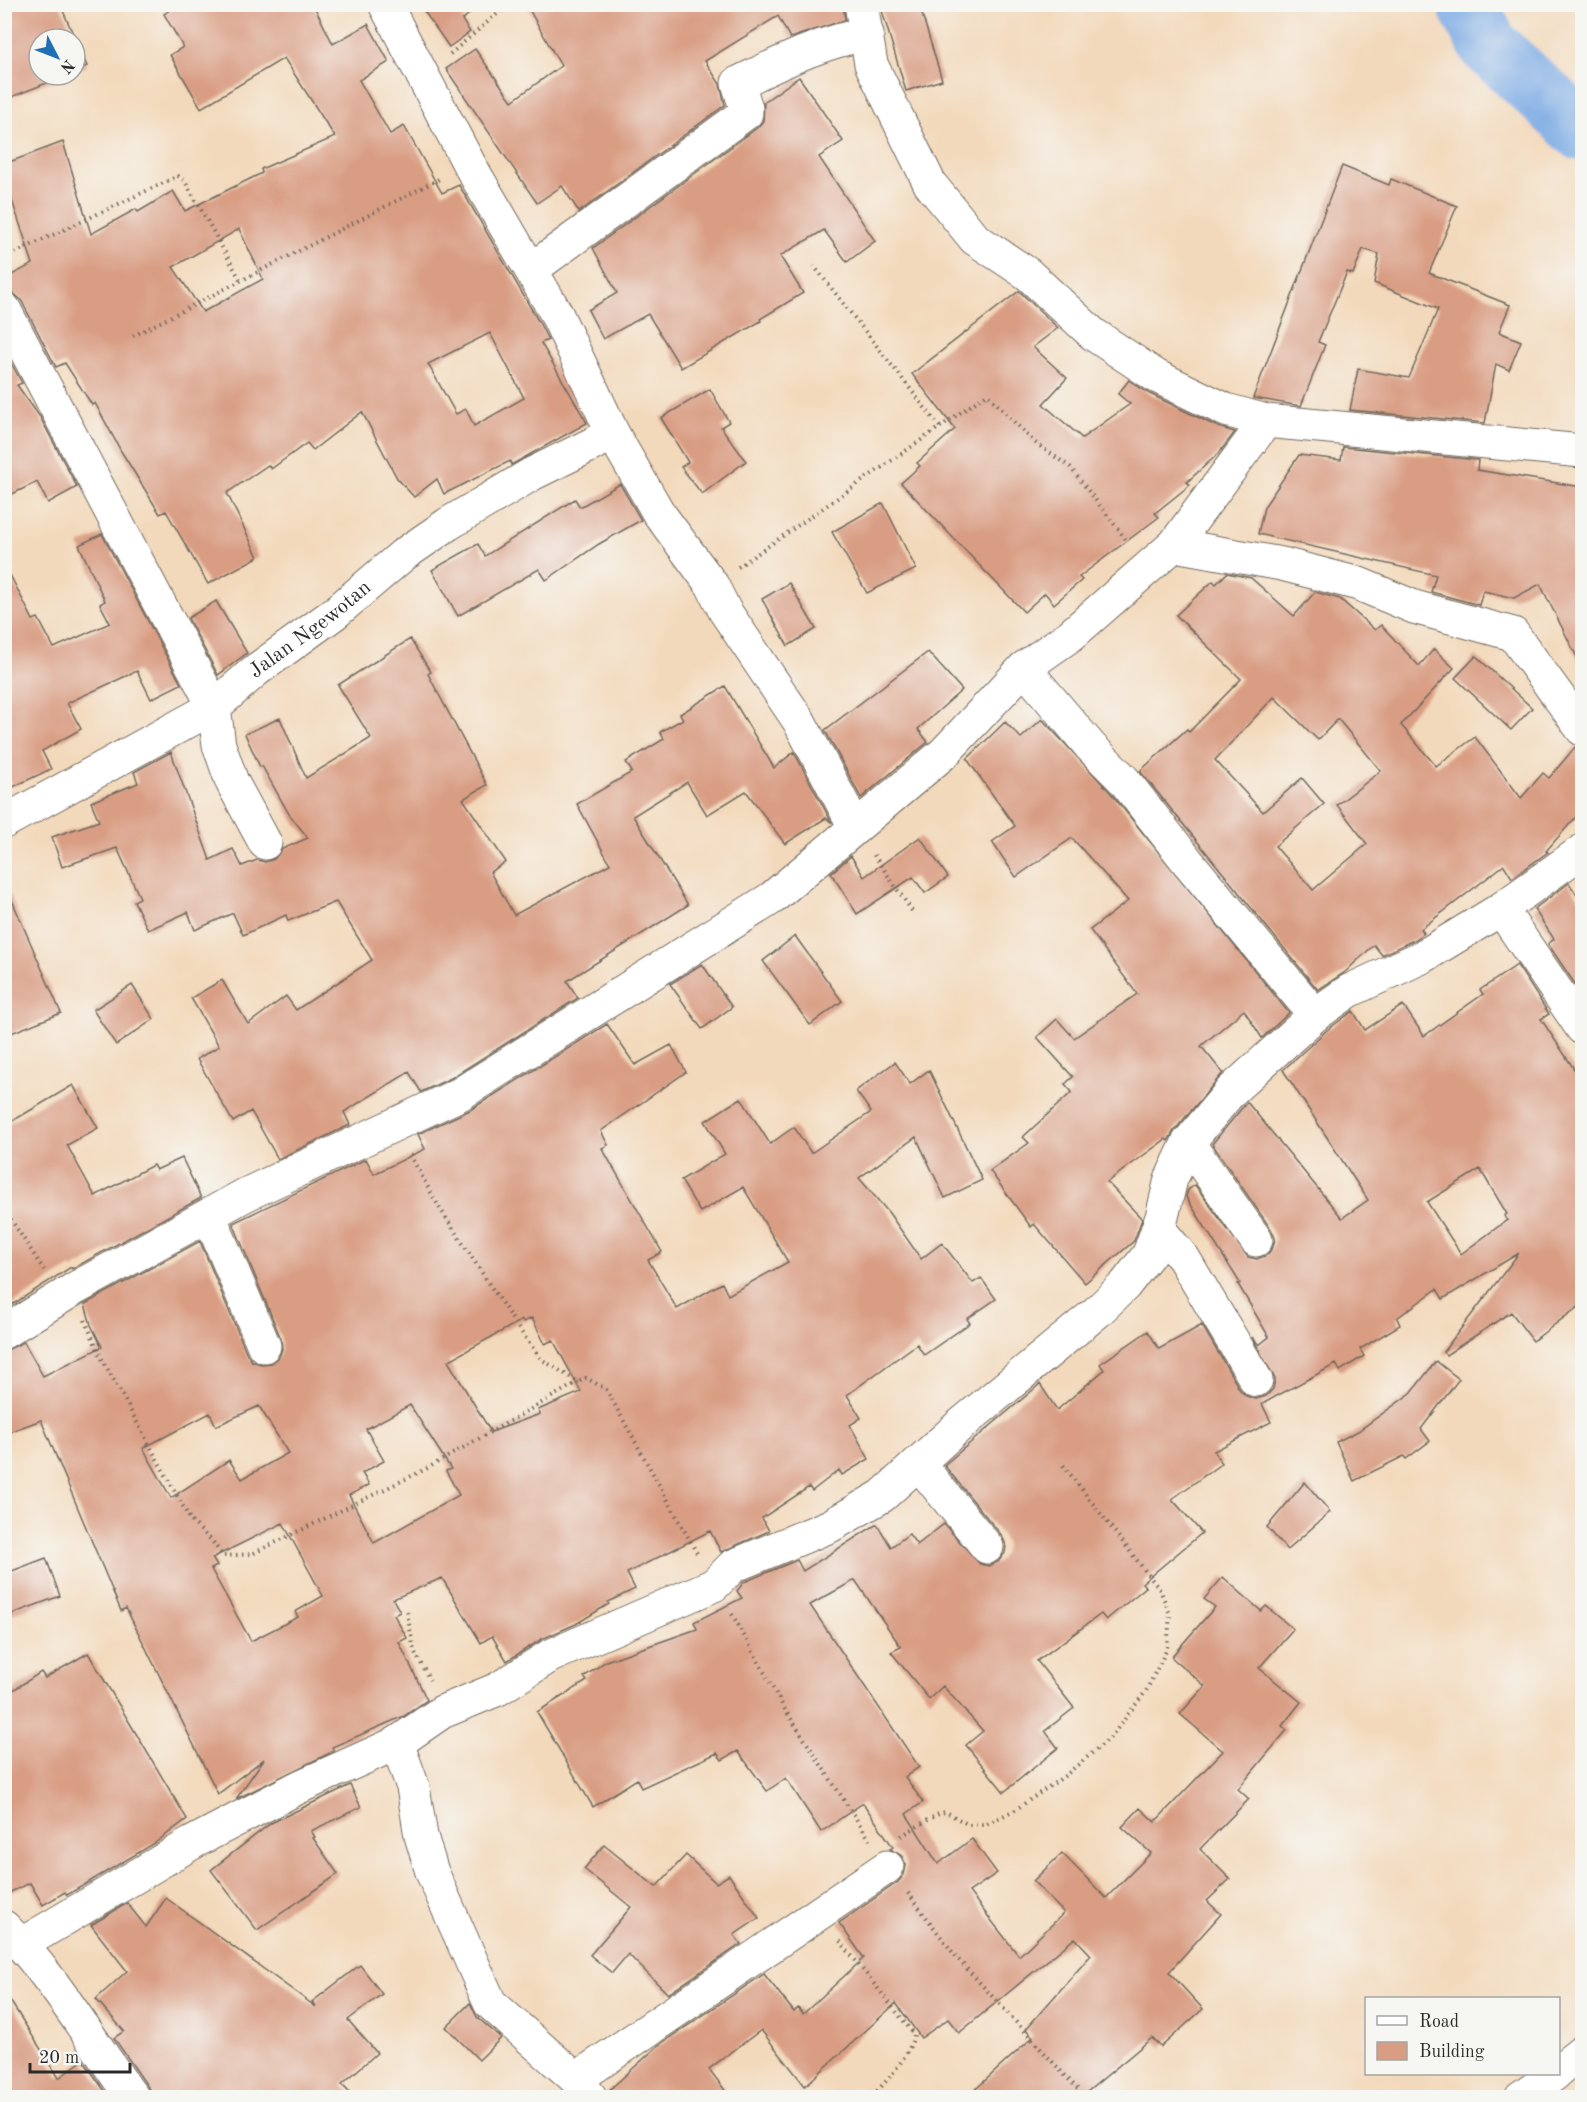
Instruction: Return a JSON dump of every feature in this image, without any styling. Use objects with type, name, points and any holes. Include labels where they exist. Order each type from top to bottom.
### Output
[{"type":"street","points":[[385,4],[469,164],[556,313],[613,434],[658,512],[712,585],[724,611],[799,721],[855,827]]},
{"type":"street","points":[[532,269],[746,113],[747,108],[738,83],[805,51],[840,39],[864,19]]},
{"type":"street","points":[[864,19],[871,64],[930,184],[975,239],[1028,274],[1093,334],[1156,376],[1226,410],[1266,421],[1582,451]]},
{"type":"street","points":[[4,309],[214,707],[219,745],[232,782],[265,843]]},
{"type":"street","points":[[4,1332],[245,1195],[395,1127],[460,1094],[772,898],[944,753],[1024,668],[1071,635],[1174,545],[1266,421]]},
{"type":"street","name":"Jalan Ngewotan","points":[[4,822],[214,707],[255,671],[335,613],[403,555],[448,524],[531,474],[613,434]]},
{"type":"street","points":[[1174,545],[1282,564],[1359,584],[1414,608],[1514,634],[1582,729]]},
{"type":"street","points":[[1024,668],[1091,747],[1123,779],[1188,862],[1316,1015]]},
{"type":"street","points":[[133,2097],[13,1936],[299,1787],[397,1743],[442,1712],[498,1689],[550,1656],[714,1585],[733,1566],[830,1526],[882,1496],[959,1426],[1097,1312],[1125,1285],[1149,1254],[1171,1179],[1188,1143],[1231,1091],[1316,1015],[1348,991],[1424,956],[1501,909],[1582,851]]},
{"type":"street","points":[[1501,909],[1582,1028]]},
{"type":"street","points":[[1188,1143],[1256,1240]]},
{"type":"street","points":[[209,1215],[264,1346]]},
{"type":"street","points":[[1158,1228],[1184,1259],[1256,1380]]},
{"type":"street","points":[[918,1463],[987,1547]]},
{"type":"street","points":[[397,1743],[413,1786],[421,1836],[432,1872],[490,2002],[583,2088],[819,1914],[891,1854]]},
{"type":"street","points":[[1560,2070],[1582,2052]]},
{"type":"street","points":[[1521,2097],[1553,2075]]},
{"type":"path","points":[[422,78],[509,4]]},
{"type":"path","points":[[134,336],[469,164]]},
{"type":"path","points":[[4,258],[178,176],[185,181],[241,281]]},
{"type":"path","points":[[814,266],[940,427]]},
{"type":"path","points":[[712,585],[987,394],[1034,442],[1070,467],[1149,568]]},
{"type":"path","points":[[855,827],[914,914]]},
{"type":"path","points":[[395,1127],[439,1207],[516,1325],[541,1359],[578,1382]]},
{"type":"path","points":[[4,1209],[69,1294],[128,1408],[191,1521],[206,1534],[223,1556],[252,1554],[426,1469],[586,1378],[606,1389],[617,1405],[714,1585]]},
{"type":"path","points":[[891,1854],[940,1813],[946,1812],[969,1825],[986,1824],[1015,1810],[1066,1774],[1111,1737],[1146,1691],[1167,1649],[1170,1614],[1160,1590],[1063,1465]]},
{"type":"path","points":[[407,1612],[414,1651],[426,1671],[442,1712]]},
{"type":"path","points":[[819,1914],[914,2034],[913,2042],[898,2066],[870,2097]]},
{"type":"building","points":[[4,4],[60,4],[70,27],[27,27],[27,87],[37,87],[4,100]]},
{"type":"building","points":[[179,4],[313,4],[333,44],[368,24],[389,62],[359,80],[390,134],[404,126],[442,193],[459,185],[539,322],[548,340],[541,343],[587,423],[511,465],[510,461],[444,494],[437,479],[414,497],[397,478],[362,412],[313,450],[307,443],[271,469],[268,465],[227,493],[258,557],[208,584],[166,511],[160,514],[121,451],[95,403],[92,405],[65,363],[56,367],[21,300],[13,293],[4,290],[4,279],[33,264],[4,176],[4,164],[63,142],[91,234],[136,209],[138,212],[173,191],[185,211],[262,173],[261,169],[335,137],[284,58],[201,108],[170,55],[183,47],[164,14]],"holes":[[[239,229],[263,279],[203,312],[173,267]],[[490,333],[524,398],[474,426],[466,409],[456,414],[428,364]]]},
{"type":"building","points":[[419,4],[481,4],[462,20],[470,32],[449,47]]},
{"type":"building","points":[[526,4],[843,4],[845,20],[790,38],[778,16],[705,61],[720,84],[725,105],[579,212],[562,186],[537,203],[446,69],[475,49],[512,101],[561,66]]},
{"type":"building","points":[[880,4],[919,4],[942,80],[906,91]]},
{"type":"building","points":[[799,77],[843,141],[819,157],[875,241],[847,262],[824,230],[780,256],[803,293],[760,319],[761,321],[681,368],[648,314],[603,339],[588,310],[617,293],[593,248],[757,128],[763,121],[764,102]]},
{"type":"building","points":[[1342,166],[1389,185],[1391,179],[1457,206],[1429,273],[1510,305],[1499,332],[1521,341],[1509,370],[1496,364],[1485,423],[1350,410],[1358,369],[1409,378],[1438,309],[1374,283],[1379,254],[1363,249],[1353,274],[1347,272],[1318,342],[1325,345],[1301,406],[1253,398]]},
{"type":"building","points":[[1019,291],[1058,328],[1033,347],[1067,378],[1043,404],[1082,438],[1130,404],[1118,394],[1129,380],[1148,393],[1218,427],[1235,432],[1219,453],[1187,482],[1190,485],[1155,513],[1159,517],[1079,577],[1082,580],[1054,604],[1045,593],[1024,612],[901,483],[920,466],[917,463],[955,429],[912,374]]},
{"type":"building","points":[[4,350],[22,383],[17,385],[40,417],[77,487],[48,503],[37,482],[4,498]]},
{"type":"building","points":[[710,389],[729,422],[721,427],[746,461],[702,494],[681,467],[688,462],[661,418]]},
{"type":"building","points":[[1343,447],[1478,460],[1477,470],[1582,487],[1582,667],[1540,584],[1514,598],[1483,591],[1479,605],[1431,592],[1436,575],[1258,534],[1264,507],[1299,455],[1341,460]]},
{"type":"building","points":[[620,484],[641,520],[599,544],[546,580],[539,569],[458,616],[432,570],[478,544],[485,556],[575,499],[580,507]]},
{"type":"building","points":[[883,503],[916,569],[867,593],[832,532]]},
{"type":"building","points":[[102,534],[181,684],[151,699],[137,671],[67,703],[81,729],[42,751],[51,769],[13,787],[4,770],[4,563],[33,620],[38,618],[54,648],[110,623],[100,604],[105,601],[79,545]]},
{"type":"building","points":[[1227,573],[1251,578],[1294,616],[1315,592],[1340,599],[1375,630],[1381,625],[1419,666],[1434,649],[1454,668],[1401,725],[1436,766],[1475,737],[1521,798],[1543,773],[1549,778],[1576,746],[1582,747],[1582,810],[1546,851],[1548,852],[1512,878],[1504,865],[1421,929],[1424,933],[1416,939],[1382,955],[1374,945],[1344,973],[1318,990],[1140,771],[1187,729],[1189,732],[1241,679],[1176,615],[1213,581],[1216,584]],"holes":[[[1274,697],[1318,740],[1338,719],[1381,771],[1337,805],[1367,844],[1313,890],[1275,846],[1324,804],[1302,778],[1263,812],[1215,760]]]},
{"type":"building","points":[[789,583],[816,629],[788,646],[762,599]]},
{"type":"building","points":[[216,601],[247,653],[218,675],[188,618]]},
{"type":"building","points":[[410,639],[431,672],[428,674],[487,785],[463,799],[506,862],[490,872],[514,915],[610,864],[577,804],[632,772],[626,762],[664,739],[660,732],[683,719],[680,714],[725,686],[774,768],[794,752],[832,823],[826,818],[785,844],[746,791],[707,815],[687,782],[633,816],[688,905],[567,981],[578,998],[451,1078],[421,1092],[409,1072],[344,1112],[350,1125],[278,1159],[251,1111],[233,1122],[197,1059],[219,1046],[191,998],[222,980],[248,1024],[286,996],[296,1010],[372,960],[336,902],[288,921],[286,915],[243,935],[233,913],[195,930],[188,912],[148,930],[134,901],[140,898],[117,848],[62,867],[52,837],[99,821],[91,802],[138,783],[134,772],[171,752],[210,860],[233,849],[242,866],[257,860],[265,862],[274,859],[282,849],[308,838],[289,814],[262,766],[260,767],[245,734],[280,718],[306,778],[371,738],[338,685]]},
{"type":"building","points":[[928,652],[962,690],[918,729],[928,742],[861,798],[825,730]]},
{"type":"building","points":[[1476,656],[1532,708],[1511,730],[1455,678]]},
{"type":"building","points":[[1042,719],[1109,791],[1289,1013],[1262,1038],[1244,1010],[1201,1046],[1223,1073],[1168,1141],[1166,1139],[1107,1182],[1142,1219],[1134,1241],[1085,1283],[1034,1224],[1031,1227],[990,1171],[1029,1143],[1023,1137],[1072,1092],[1065,1084],[1073,1077],[1037,1037],[1057,1019],[1074,1038],[1137,994],[1090,930],[1128,901],[1072,838],[1016,877],[992,842],[1015,826],[967,759],[1005,722],[1021,738]]},
{"type":"building","points":[[920,837],[948,877],[925,893],[913,877],[857,914],[831,873],[851,856],[864,877]]},
{"type":"building","points":[[4,882],[61,1013],[4,1036]]},
{"type":"building","points":[[1569,883],[1582,903],[1581,993],[1548,944],[1554,939],[1534,909]]},
{"type":"building","points":[[795,936],[842,1001],[810,1025],[763,961]]},
{"type":"building","points":[[702,964],[732,1007],[702,1029],[670,984]]},
{"type":"building","points":[[1517,965],[1549,1014],[1541,1019],[1582,1081],[1582,1304],[1533,1341],[1511,1312],[1446,1355],[1443,1352],[1519,1253],[1443,1299],[1437,1289],[1397,1318],[1400,1325],[1360,1349],[1364,1356],[1340,1371],[1336,1364],[1262,1404],[1271,1422],[1214,1451],[1222,1463],[1172,1499],[1202,1533],[1142,1583],[1146,1587],[1106,1620],[1101,1614],[1037,1661],[1074,1708],[1045,1731],[1058,1748],[1004,1792],[966,1745],[983,1731],[943,1686],[929,1699],[891,1652],[901,1647],[855,1580],[810,1605],[919,1767],[905,1777],[923,1802],[906,1814],[938,1864],[972,1839],[997,1873],[969,1892],[1019,1956],[1064,1913],[1033,1881],[1062,1853],[1106,1898],[1151,1853],[1122,1827],[1140,1808],[1155,1822],[1223,1751],[1180,1714],[1205,1686],[1171,1657],[1215,1607],[1204,1599],[1223,1577],[1261,1611],[1266,1606],[1293,1629],[1259,1668],[1301,1702],[1282,1726],[1287,1730],[1238,1789],[1249,1799],[1200,1849],[1230,1879],[1207,1901],[1221,1914],[1169,1972],[1203,2009],[1161,2047],[1152,2038],[1081,2097],[967,2097],[1033,2037],[1026,2029],[1091,1955],[1075,1938],[959,2033],[948,2019],[921,2038],[896,2003],[805,2086],[761,2030],[709,2069],[730,2097],[609,2097],[608,2091],[659,2045],[764,1974],[794,2012],[798,2008],[803,2014],[864,1958],[839,1923],[898,1882],[904,1875],[906,1865],[902,1856],[890,1849],[893,1847],[863,1803],[821,1832],[786,1778],[767,1791],[738,1751],[722,1760],[717,1753],[641,1788],[637,1779],[593,1807],[537,1712],[587,1681],[584,1677],[606,1661],[697,1629],[694,1622],[742,1598],[737,1591],[744,1582],[797,1560],[803,1571],[877,1524],[891,1547],[909,1534],[917,1545],[944,1524],[980,1564],[989,1566],[998,1562],[1005,1553],[1006,1545],[1002,1536],[944,1465],[1040,1384],[1057,1410],[1104,1370],[1100,1364],[1148,1331],[1159,1349],[1202,1325],[1240,1390],[1246,1396],[1256,1399],[1266,1396],[1273,1389],[1275,1379],[1252,1337],[1259,1345],[1269,1337],[1238,1284],[1240,1283],[1186,1197],[1188,1190],[1195,1185],[1248,1257],[1257,1259],[1267,1255],[1273,1247],[1275,1238],[1212,1144],[1247,1102],[1342,1218],[1368,1200],[1283,1070],[1327,1030],[1353,1011],[1365,1030],[1403,1005],[1424,1036],[1483,994],[1480,990]],"holes":[[[1480,1169],[1507,1214],[1504,1216],[1507,1220],[1461,1254],[1427,1202]]]},
{"type":"building","points":[[132,985],[154,1019],[116,1045],[93,1010]]},
{"type":"building","points":[[607,1024],[635,1065],[671,1045],[686,1072],[601,1131],[608,1145],[602,1148],[662,1252],[648,1260],[677,1309],[722,1283],[728,1295],[788,1262],[743,1187],[700,1212],[681,1180],[725,1154],[705,1121],[741,1098],[770,1144],[794,1127],[811,1153],[871,1112],[856,1091],[895,1062],[910,1084],[929,1070],[982,1180],[945,1198],[916,1137],[859,1178],[889,1213],[921,1259],[942,1243],[973,1283],[981,1278],[996,1299],[967,1319],[970,1323],[924,1355],[917,1344],[847,1395],[861,1418],[850,1425],[869,1459],[842,1475],[839,1470],[812,1491],[809,1487],[762,1518],[769,1531],[721,1552],[710,1531],[627,1573],[635,1589],[608,1602],[609,1604],[576,1624],[542,1639],[507,1661],[492,1636],[481,1643],[442,1578],[393,1599],[400,1612],[394,1615],[407,1638],[399,1642],[427,1700],[404,1716],[332,1747],[334,1751],[236,1799],[264,1759],[218,1794],[126,1608],[121,1611],[41,1420],[4,1434],[4,1351],[24,1342],[43,1376],[102,1347],[91,1325],[85,1304],[200,1241],[247,1354],[252,1361],[261,1364],[272,1363],[279,1357],[282,1349],[281,1339],[233,1223],[366,1159],[374,1174],[425,1149],[418,1134],[470,1110]],"holes":[[[532,1318],[545,1344],[553,1340],[581,1392],[538,1410],[540,1414],[491,1432],[448,1361],[522,1320],[523,1322]],[[410,1405],[451,1469],[446,1471],[459,1495],[374,1543],[349,1495],[369,1485],[362,1473],[384,1461],[366,1429]],[[259,1406],[288,1453],[242,1479],[229,1460],[171,1498],[143,1448],[210,1413],[216,1426]],[[283,1523],[323,1596],[295,1612],[298,1617],[251,1641],[211,1569],[217,1566],[212,1558]]]},
{"type":"building","points":[[73,1085],[98,1128],[67,1145],[95,1196],[153,1165],[156,1170],[182,1158],[201,1198],[72,1269],[71,1267],[4,1310],[4,1126]]},
{"type":"building","points":[[1436,1361],[1459,1379],[1421,1429],[1430,1441],[1406,1459],[1404,1456],[1354,1481],[1336,1442],[1358,1431],[1411,1393]]},
{"type":"building","points":[[1305,1482],[1330,1512],[1287,1550],[1267,1527]]},
{"type":"building","points":[[46,1558],[60,1596],[4,1617],[4,1574]]},
{"type":"building","points":[[88,1653],[187,1819],[155,1843],[67,1895],[65,1892],[43,1905],[30,1883],[4,1895],[4,1696],[41,1672],[45,1678]]},
{"type":"building","points":[[350,1785],[361,1807],[311,1831],[315,1837],[313,1838],[338,1874],[257,1930],[211,1870],[271,1823]]},
{"type":"building","points":[[604,1845],[656,1887],[686,1855],[716,1883],[729,1875],[759,1918],[734,1935],[741,1944],[668,1994],[628,1954],[612,1973],[590,1955],[631,1907],[584,1869]]},
{"type":"building","points":[[166,1898],[316,2007],[312,2002],[360,1965],[382,1994],[348,2020],[377,2053],[342,2084],[355,2097],[151,2097],[148,2087],[114,2038],[124,2031],[96,1999],[127,1971],[91,1925],[127,1903],[146,1927]]},
{"type":"building","points":[[4,1991],[59,2078],[83,2060],[109,2097],[4,2097]]},
{"type":"building","points":[[470,2003],[477,2017],[501,2038],[479,2060],[446,2027]]},
{"type":"waterway","points":[[1467,4],[1489,46],[1582,131]]}]
